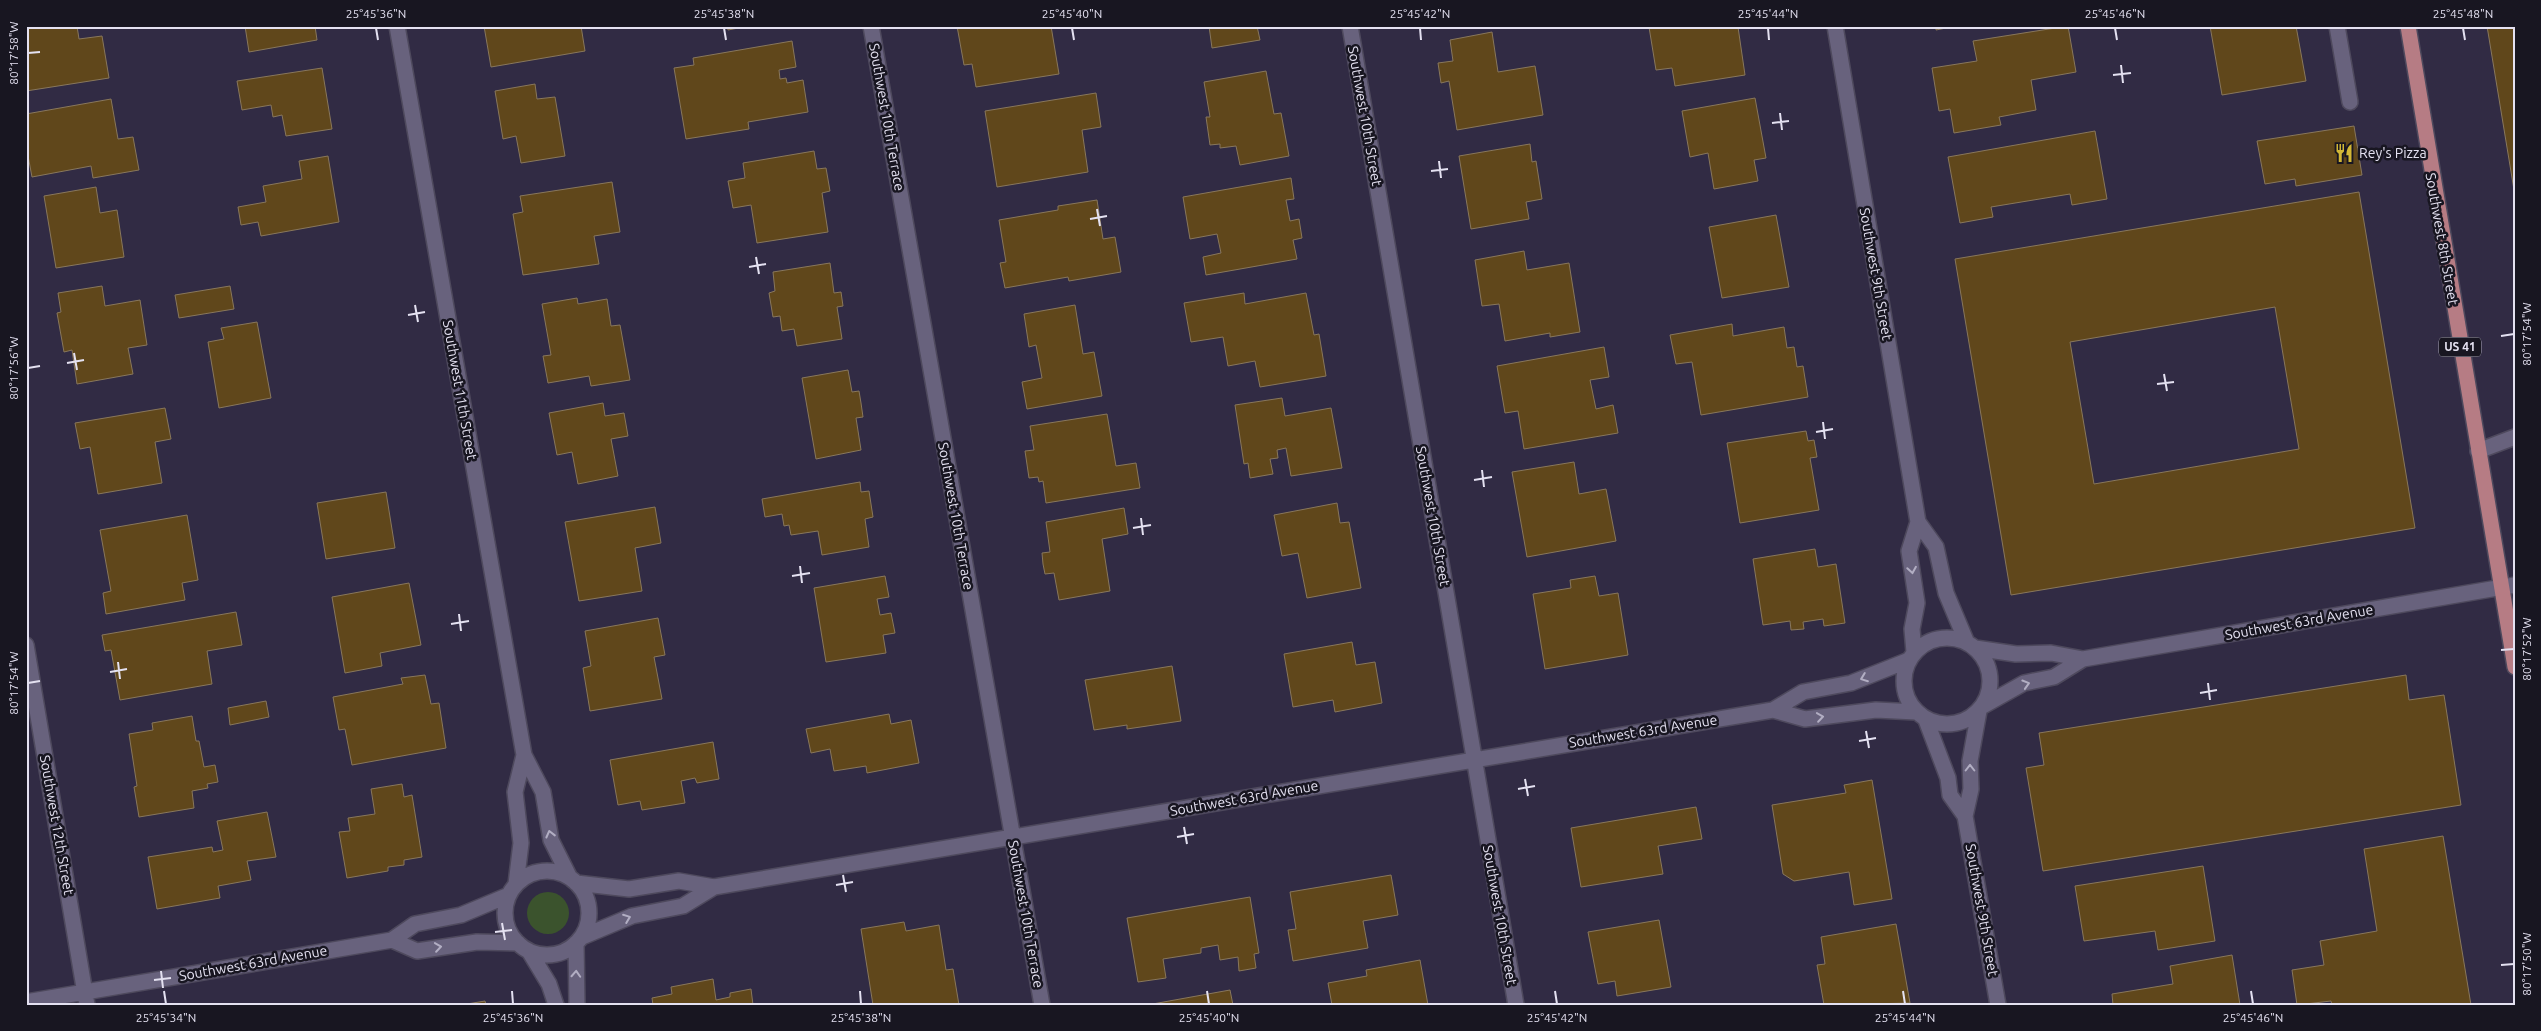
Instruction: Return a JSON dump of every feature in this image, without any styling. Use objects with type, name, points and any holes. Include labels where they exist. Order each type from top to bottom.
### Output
[{"type":"main road","name":"Southwest 8th Street","points":[[2408,26],[2478,451],[2508,586],[2515,667]]},
{"type":"street","name":"Southwest 11th Street","points":[[396,26],[524,755],[543,792],[551,840],[573,881]]},
{"type":"street","name":"Southwest 10th Terrace","points":[[871,26],[1042,1005]]},
{"type":"street","name":"Southwest 10th Street","points":[[1350,26],[1516,1005]]},
{"type":"street","name":"Southwest 9th Street","points":[[1835,26],[1918,522],[1936,547],[1946,593],[1971,645]]},
{"type":"street","points":[[2337,26],[2350,102]]},
{"type":"street","points":[[2478,451],[2515,437]]},
{"type":"street","name":"Southwest 9th Street","points":[[1911,656],[1912,629],[1916,603],[1909,551],[1918,522]]},
{"type":"street","name":"Southwest 63rd Avenue","points":[[1971,645],[2016,654],[2051,653],[2083,659],[2508,586]]},
{"type":"street","points":[[1940,638],[1956,638],[1971,645],[1984,657],[1990,679],[1988,696],[1981,708],[1969,720],[1954,725],[1939,725],[1921,716],[1908,700],[1903,687],[1904,673],[1911,656],[1929,642],[1940,638]]},
{"type":"street","name":"Southwest 12th Street","points":[[26,645],[86,998]]},
{"type":"street","name":"Southwest 63rd Avenue","points":[[573,881],[629,888],[679,882],[714,887],[1013,838],[1773,710],[1803,692],[1851,683],[1911,656]]},
{"type":"street","name":"Southwest 63rd Avenue","points":[[1981,708],[2024,683],[2054,677],[2083,659]]},
{"type":"street","name":"Southwest 9th Street","points":[[1981,708],[1970,761],[1972,789],[1965,816],[1998,1005]]},
{"type":"street","name":"Southwest 63rd Avenue","points":[[1773,710],[1805,719],[1876,710],[1921,716]]},
{"type":"street","name":"Southwest 9th Street","points":[[1921,716],[1948,778],[1950,795],[1965,816]]},
{"type":"street","name":"Southwest 11th Street","points":[[512,889],[521,843],[515,792],[524,755]]},
{"type":"street","points":[[556,1005],[549,984],[523,947],[510,933],[506,921],[505,907],[512,889],[536,872],[559,873],[573,881],[585,895],[588,909],[587,923],[579,940],[577,1005]]},
{"type":"street","name":"Southwest 63rd Avenue","points":[[579,940],[632,916],[683,906],[714,887]]},
{"type":"street","name":"Southwest 63rd Avenue","points":[[26,1002],[86,998],[392,940],[415,924],[461,915],[512,889]]},
{"type":"street","points":[[392,940],[416,951],[477,942],[523,947],[554,955],[566,951],[579,940]]},
{"type":"green space","points":[[552,892],[560,895],[566,901],[569,913],[566,925],[560,931],[544,934],[536,931],[530,925],[527,909],[530,901],[536,895]]},
{"type":"building","points":[[77,26],[79,39],[102,36],[109,78],[26,91],[26,27]]},
{"type":"building","points":[[245,26],[315,26],[317,40],[249,52]]},
{"type":"building","points":[[484,26],[581,26],[585,51],[491,67]]},
{"type":"building","points":[[727,26],[749,26],[728,30]]},
{"type":"building","points":[[957,26],[1051,26],[1059,74],[976,87],[972,64],[964,65]]},
{"type":"building","points":[[1209,26],[1257,26],[1260,40],[1212,48]]},
{"type":"building","points":[[1743,26],[1738,27],[1745,75],[1675,86],[1672,68],[1656,70],[1649,27]]},
{"type":"building","points":[[1936,26],[1956,26],[1936,30]]},
{"type":"building","points":[[2068,26],[2076,72],[2031,80],[2036,110],[1999,117],[2001,125],[1954,133],[1950,109],[1939,111],[1932,68],[1977,61],[1973,41]]},
{"type":"building","points":[[2210,26],[2296,26],[2306,81],[2222,95]]},
{"type":"building","points":[[2487,26],[2515,26],[2515,196]]},
{"type":"building","points":[[1492,32],[1498,72],[1535,66],[1543,115],[1457,130],[1449,81],[1441,83],[1438,63],[1453,61],[1450,40]]},
{"type":"building","points":[[792,41],[796,67],[779,70],[780,79],[786,78],[787,83],[803,80],[808,112],[748,122],[749,129],[686,139],[674,68],[694,65],[693,58]]},
{"type":"building","points":[[322,68],[332,129],[286,136],[282,115],[273,117],[271,105],[242,110],[237,81]]},
{"type":"building","points":[[1266,71],[1274,114],[1281,113],[1289,156],[1240,165],[1236,146],[1220,148],[1220,144],[1210,145],[1206,117],[1210,117],[1204,82]]},
{"type":"building","points":[[535,84],[537,99],[555,97],[565,156],[521,163],[516,136],[503,139],[495,91]]},
{"type":"building","points":[[1096,93],[1101,127],[1082,130],[1088,172],[997,187],[985,111]]},
{"type":"building","points":[[1755,98],[1766,158],[1754,160],[1758,181],[1714,189],[1708,153],[1690,157],[1682,111]]},
{"type":"building","points":[[111,99],[118,139],[133,137],[139,170],[93,178],[91,166],[32,177],[26,145],[26,114]]},
{"type":"building","points":[[2354,126],[2362,175],[2296,186],[2295,179],[2265,184],[2257,141]]},
{"type":"building","points":[[2095,131],[2107,199],[2072,205],[2070,194],[1991,207],[1993,217],[1960,223],[1948,157]]},
{"type":"building","points":[[1530,144],[1532,162],[1536,161],[1542,199],[1526,202],[1529,219],[1471,229],[1459,156]]},
{"type":"building","points":[[814,151],[817,169],[826,168],[830,191],[822,193],[828,232],[757,243],[751,205],[733,208],[728,181],[745,178],[743,163]]},
{"type":"building","points":[[328,156],[339,222],[261,236],[258,222],[241,225],[238,207],[266,202],[263,186],[302,179],[299,161]]},
{"type":"building","points":[[1291,178],[1294,199],[1286,200],[1290,221],[1299,219],[1302,238],[1293,240],[1297,259],[1206,275],[1203,257],[1221,253],[1217,234],[1190,239],[1183,197]]},
{"type":"building","points":[[612,182],[620,232],[594,236],[599,264],[523,275],[513,214],[523,212],[520,196]]},
{"type":"building","points":[[96,187],[100,213],[117,210],[124,257],[56,268],[44,196]]},
{"type":"building","points":[[2359,192],[2415,528],[2011,595],[1955,259]],"holes":[[[2275,307],[2299,449],[2094,484],[2070,342]]]},
{"type":"building","points":[[1097,200],[1103,239],[1115,237],[1121,272],[1069,281],[1068,277],[1005,288],[1000,263],[1006,262],[999,220],[1058,210],[1058,206]]},
{"type":"building","points":[[1776,215],[1789,287],[1722,298],[1709,227]]},
{"type":"building","points":[[1524,251],[1527,270],[1569,263],[1580,332],[1550,337],[1550,333],[1505,341],[1499,304],[1482,306],[1475,260]]},
{"type":"building","points":[[830,263],[834,293],[841,292],[843,306],[837,307],[842,339],[797,346],[794,329],[782,331],[780,316],[773,317],[769,293],[775,291],[773,272]]},
{"type":"building","points":[[102,286],[105,306],[140,300],[147,345],[128,348],[133,374],[77,384],[72,350],[64,352],[57,313],[61,312],[58,293]]},
{"type":"building","points":[[230,286],[234,309],[179,318],[175,295]]},
{"type":"building","points":[[1244,293],[1245,304],[1306,293],[1314,335],[1319,334],[1326,376],[1260,387],[1255,361],[1228,366],[1223,337],[1191,342],[1184,303]]},
{"type":"building","points":[[577,298],[578,304],[607,299],[611,326],[620,325],[630,380],[591,386],[589,376],[548,383],[543,356],[551,355],[542,304]]},
{"type":"building","points":[[1075,305],[1083,354],[1094,352],[1102,396],[1027,409],[1022,382],[1042,378],[1036,345],[1029,347],[1024,314]]},
{"type":"building","points":[[257,322],[271,398],[219,408],[208,342],[224,339],[221,328]]},
{"type":"building","points":[[1732,324],[1733,336],[1784,327],[1787,348],[1794,347],[1797,367],[1803,366],[1808,397],[1701,415],[1692,362],[1676,364],[1670,335]]},
{"type":"building","points":[[1604,347],[1609,377],[1590,380],[1596,409],[1613,405],[1618,433],[1524,449],[1518,411],[1505,413],[1497,366]]},
{"type":"building","points":[[848,370],[852,392],[859,391],[861,403],[863,417],[856,418],[861,450],[816,459],[802,378]]},
{"type":"building","points":[[1282,398],[1285,416],[1331,408],[1342,468],[1291,476],[1286,448],[1277,450],[1278,458],[1270,459],[1273,474],[1250,478],[1248,463],[1244,464],[1235,405]]},
{"type":"building","points":[[603,403],[605,416],[624,413],[628,436],[611,439],[618,476],[578,484],[572,452],[557,455],[549,413]]},
{"type":"building","points":[[165,408],[171,439],[155,442],[162,483],[98,494],[90,447],[80,449],[75,423]]},
{"type":"building","points":[[1107,414],[1116,466],[1136,463],[1140,488],[1046,503],[1043,481],[1039,482],[1038,477],[1029,478],[1025,451],[1034,450],[1030,426]]},
{"type":"building","points":[[1806,431],[1808,441],[1814,440],[1817,457],[1810,458],[1819,510],[1740,523],[1727,443]]},
{"type":"building","points":[[1574,462],[1579,494],[1606,489],[1616,541],[1527,557],[1512,472]]},
{"type":"building","points":[[860,482],[861,492],[869,491],[873,517],[865,519],[869,547],[822,555],[818,531],[791,535],[789,525],[784,526],[782,514],[765,517],[762,499]]},
{"type":"building","points":[[386,492],[395,548],[326,559],[317,503]]},
{"type":"building","points":[[1337,503],[1340,523],[1349,522],[1361,588],[1307,598],[1298,553],[1282,556],[1274,515]]},
{"type":"building","points":[[655,507],[661,543],[635,548],[642,591],[579,601],[565,522]]},
{"type":"building","points":[[1124,508],[1128,534],[1102,539],[1110,591],[1059,600],[1054,573],[1045,574],[1043,564],[1042,553],[1050,552],[1046,522]]},
{"type":"building","points":[[187,515],[198,580],[182,583],[185,600],[106,614],[103,593],[111,591],[100,530]]},
{"type":"building","points":[[1815,549],[1818,567],[1836,564],[1845,623],[1824,626],[1823,619],[1803,622],[1804,629],[1791,630],[1790,621],[1763,625],[1753,559]]},
{"type":"building","points":[[885,576],[889,597],[877,599],[880,615],[891,613],[895,633],[883,635],[886,653],[826,662],[814,588]]},
{"type":"building","points":[[1595,576],[1599,596],[1618,593],[1628,655],[1545,669],[1533,594],[1571,588],[1570,580]]},
{"type":"building","points":[[409,583],[421,645],[380,653],[382,666],[345,673],[332,597]]},
{"type":"building","points":[[236,612],[242,645],[207,651],[212,684],[120,700],[111,650],[105,651],[102,635]]},
{"type":"building","points":[[658,618],[665,655],[654,657],[662,699],[590,711],[583,668],[591,666],[585,631]]},
{"type":"building","points":[[1352,642],[1356,665],[1375,662],[1382,703],[1335,712],[1333,700],[1293,707],[1284,654]]},
{"type":"building","points":[[1172,666],[1181,721],[1127,729],[1127,725],[1094,730],[1085,680]]},
{"type":"building","points":[[425,675],[431,704],[439,703],[446,748],[352,765],[345,729],[339,730],[333,697],[403,684],[401,678]]},
{"type":"building","points":[[2406,675],[2409,700],[2444,695],[2461,805],[2043,871],[2026,768],[2044,765],[2039,733]]},
{"type":"building","points":[[266,701],[269,717],[230,725],[228,708]]},
{"type":"building","points":[[889,714],[891,724],[911,720],[919,763],[867,773],[866,766],[834,771],[830,749],[811,753],[806,729]]},
{"type":"building","points":[[192,716],[196,741],[199,741],[204,767],[215,765],[218,782],[207,784],[208,788],[192,791],[194,808],[139,817],[134,787],[137,786],[129,734],[153,730],[152,723]]},
{"type":"building","points":[[713,742],[719,779],[697,783],[695,778],[681,781],[685,803],[642,810],[640,801],[618,805],[610,760]]},
{"type":"building","points":[[1872,780],[1892,899],[1854,905],[1849,872],[1794,881],[1783,874],[1772,805],[1846,793],[1844,785]]},
{"type":"building","points":[[402,784],[404,797],[412,795],[422,857],[404,860],[404,865],[388,867],[388,871],[347,878],[339,832],[350,831],[348,818],[375,814],[371,789]]},
{"type":"building","points":[[1696,807],[1702,839],[1658,846],[1663,874],[1581,887],[1571,828]]},
{"type":"building","points":[[267,812],[276,857],[247,861],[251,880],[218,886],[220,898],[157,909],[148,857],[212,847],[213,852],[223,850],[217,821]]},
{"type":"building","points":[[2443,836],[2471,1005],[2332,1005],[2331,1001],[2297,1005],[2292,970],[2324,965],[2320,941],[2377,931],[2364,849]]},
{"type":"building","points":[[2203,866],[2215,941],[2158,950],[2155,931],[2084,941],[2075,886]]},
{"type":"building","points":[[1391,875],[1398,915],[1363,921],[1368,948],[1293,961],[1288,930],[1296,929],[1290,892]]},
{"type":"building","points":[[1250,897],[1259,953],[1254,954],[1256,968],[1239,971],[1238,957],[1220,960],[1218,945],[1201,948],[1201,953],[1163,959],[1166,978],[1138,982],[1127,918]]},
{"type":"building","points":[[1659,920],[1671,987],[1617,996],[1615,981],[1598,984],[1588,932]]},
{"type":"building","points":[[904,922],[906,931],[939,925],[946,970],[953,969],[959,1005],[873,1005],[861,929]]},
{"type":"building","points":[[1896,924],[1910,1003],[1824,1005],[1817,965],[1825,964],[1821,937]]},
{"type":"building","points":[[2232,955],[2240,1005],[2113,1005],[2112,994],[2173,984],[2170,966]]},
{"type":"building","points":[[1420,960],[1428,1005],[1332,1005],[1328,983],[1367,976],[1366,970]]},
{"type":"building","points":[[713,979],[716,1000],[730,997],[730,993],[751,989],[753,1005],[653,1005],[652,998],[672,994],[671,987]]},
{"type":"building","points":[[1230,990],[1233,1005],[1147,1005]]},
{"type":"building","points":[[485,1001],[486,1005],[461,1005]]},
{"type":"place","name":"Rey's Pizza","points":[[2344,153]]}]
